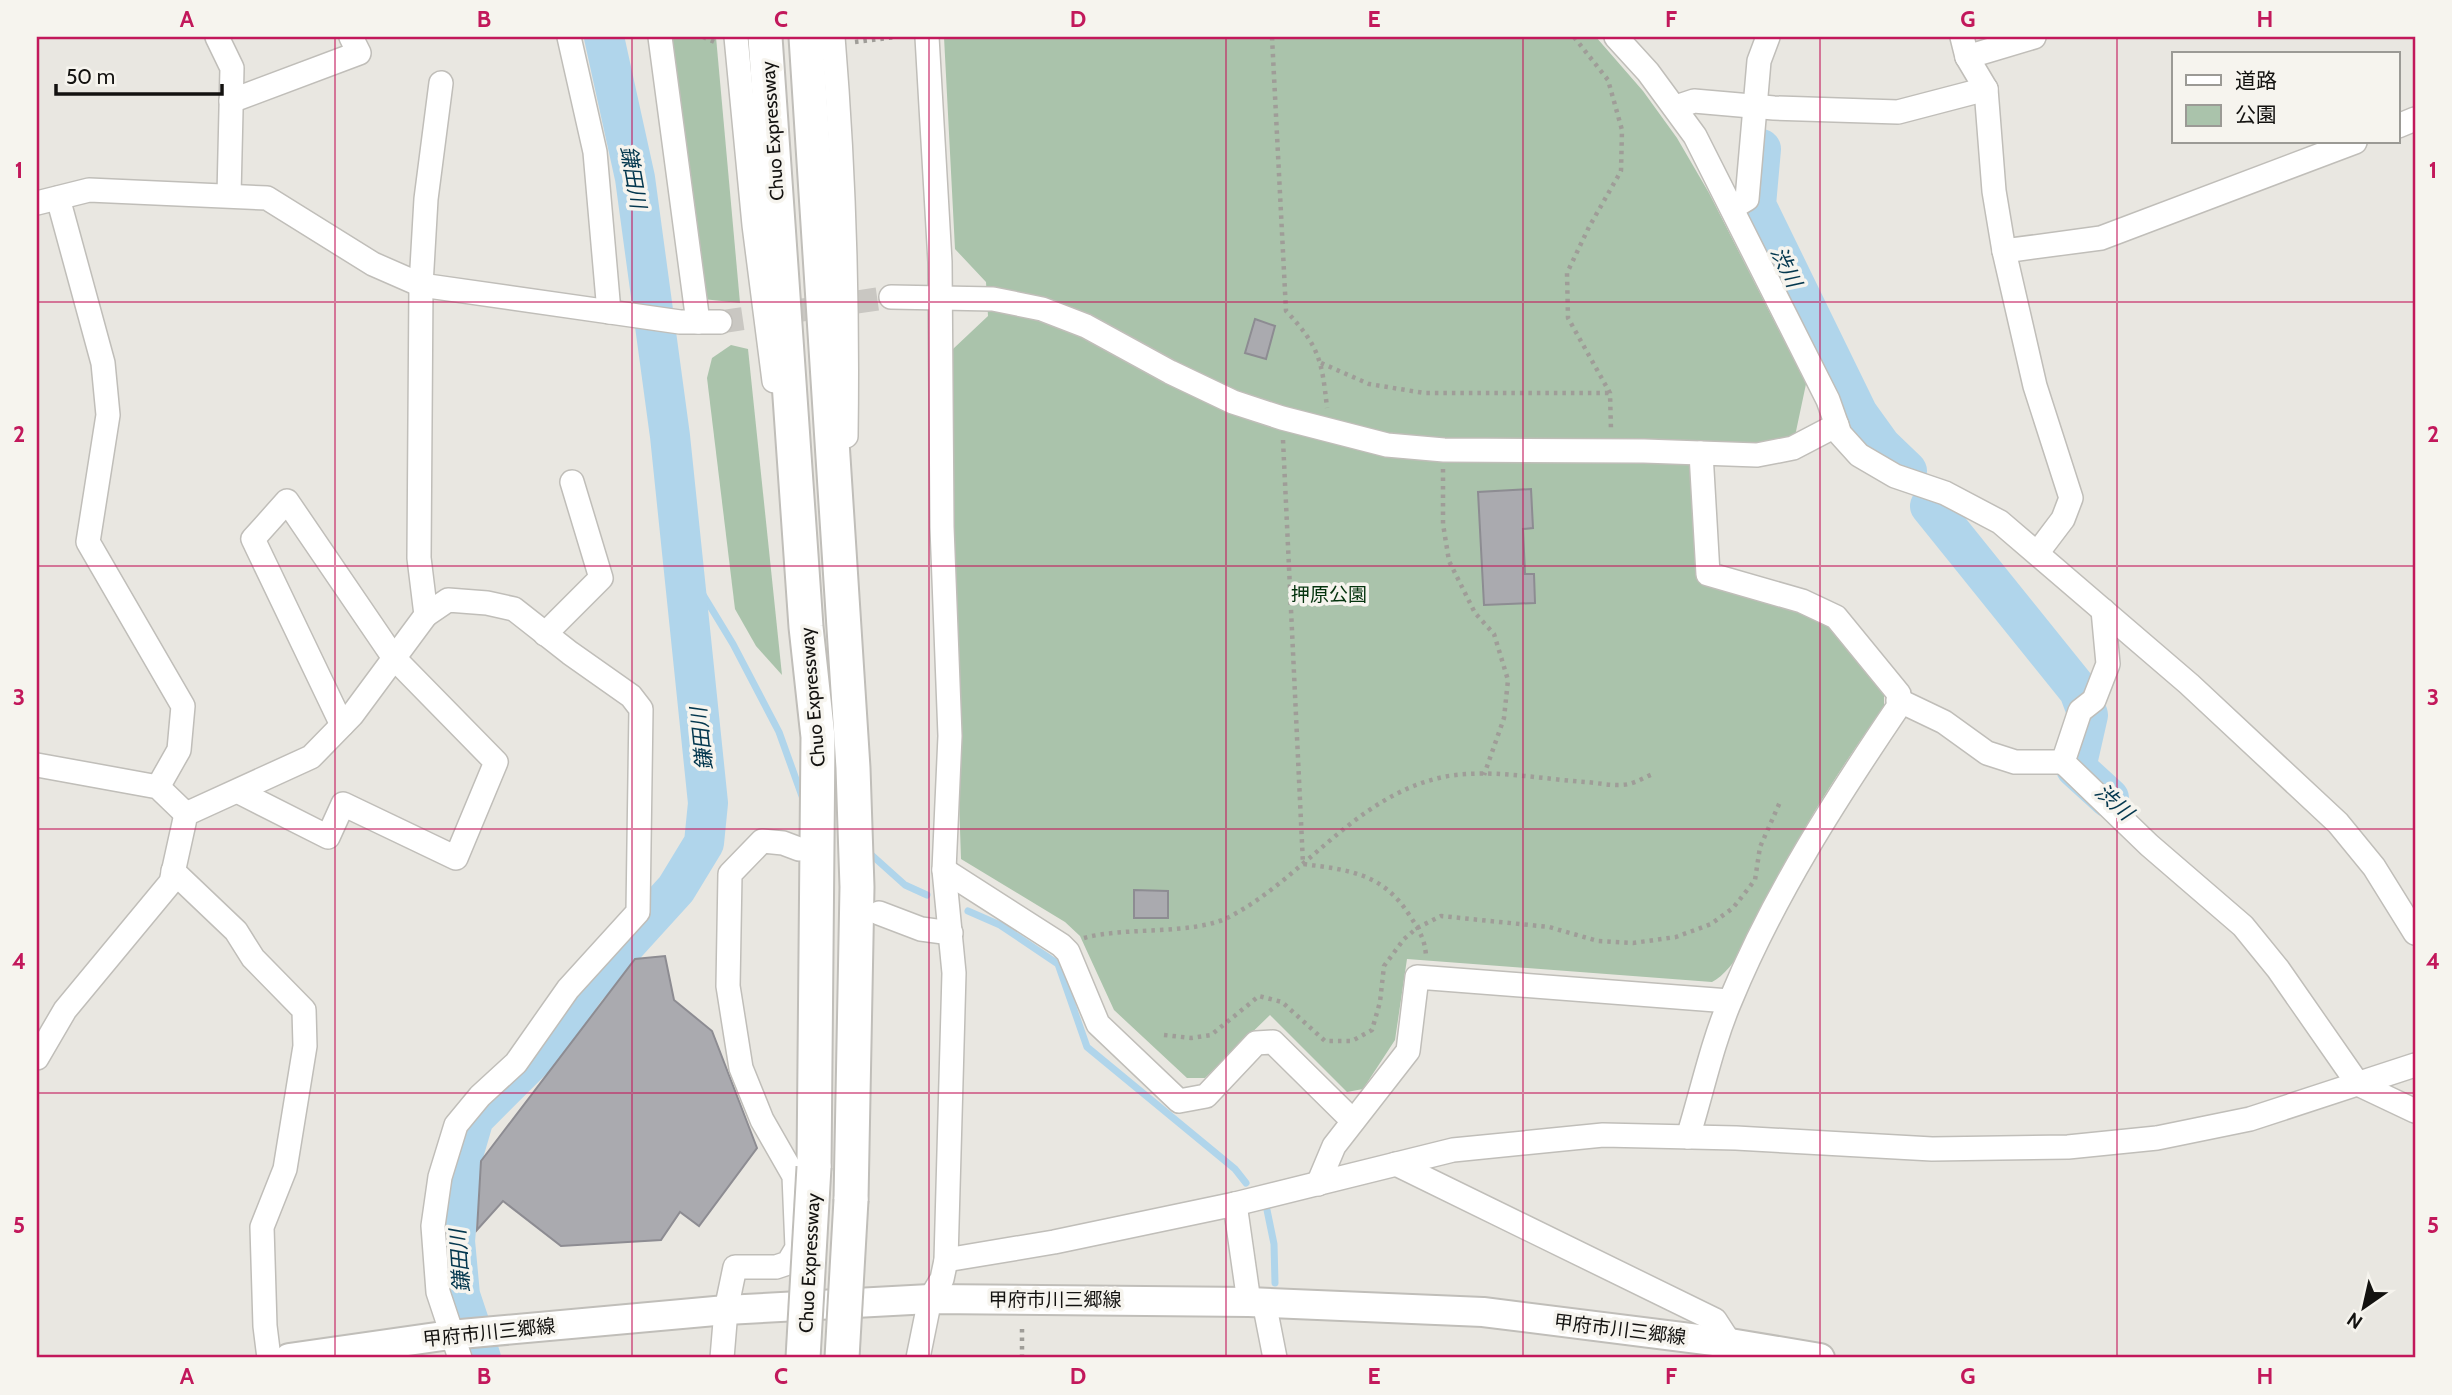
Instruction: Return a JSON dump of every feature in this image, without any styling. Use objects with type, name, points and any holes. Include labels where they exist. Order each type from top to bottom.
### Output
[{"type":"highway","name":"Chuo Expressway","points":[[765,37],[806,627],[816,718],[809,852],[814,1167],[803,1358]]},
{"type":"highway","name":"Chuo Expressway","points":[[824,40],[842,625],[851,742],[857,887],[851,1200],[842,1358]]},
{"type":"main road","name":"甲府市川三郷線","points":[[289,1358],[455,1346],[726,1310],[930,1298],[1257,1302],[1483,1312],[1730,1343],[1820,1358]]},
{"type":"street","points":[[217,37],[232,68],[229,195]]},
{"type":"street","points":[[231,101],[359,53],[351,37]]},
{"type":"street","points":[[569,37],[596,152],[615,313]]},
{"type":"street","points":[[158,787],[179,750],[183,706],[88,542],[108,415],[103,363],[47,201],[89,190],[267,198],[373,264],[421,285],[615,313],[699,322],[660,37]]},
{"type":"street","points":[[736,37],[754,225],[806,627]]},
{"type":"street","points":[[918,1358],[930,1298],[942,1279],[946,1260],[954,973],[944,870],[950,736],[942,527],[940,262],[927,37]]},
{"type":"street","points":[[1616,37],[1676,107],[1695,136],[1828,400],[1840,434],[1859,455],[1895,476],[1945,493],[2000,522],[2038,552],[2189,684],[2338,823],[2374,867],[2415,933]]},
{"type":"street","points":[[1732,208],[1747,199],[1762,106],[1759,61],[1768,37]]},
{"type":"street","points":[[2034,37],[1964,47],[1986,89],[1994,191],[2004,251],[2035,386],[2071,498],[2063,519],[2038,552]]},
{"type":"street","points":[[426,615],[419,558],[421,285],[426,199],[441,82]]},
{"type":"street","points":[[1676,107],[1694,101],[1898,112],[1986,89]]},
{"type":"street","points":[[2004,251],[2101,238],[2350,144]]},
{"type":"street","points":[[891,298],[993,299],[1042,309],[1086,326],[1170,372],[1233,402],[1282,418],[1387,445],[1444,450],[1618,451],[1757,456],[1793,448],[1837,425]]},
{"type":"street","points":[[1688,1137],[1729,1002],[1765,924],[1824,818],[1898,707],[1899,694],[1836,618],[1802,601],[1709,573],[1701,453]]},
{"type":"street","points":[[545,634],[601,578],[572,482]]},
{"type":"street","points":[[239,792],[328,837],[342,804],[456,858],[496,762],[394,659],[287,501],[253,540],[342,725]]},
{"type":"street","points":[[186,814],[311,757],[342,725],[426,615],[448,600],[487,603],[514,609],[632,696],[641,709],[638,912],[568,989],[516,1063],[480,1096],[456,1125],[440,1177],[433,1226],[438,1292],[455,1346]]},
{"type":"street","points":[[2063,762],[2108,664],[2103,610]]},
{"type":"street","points":[[1898,700],[1944,722],[1987,753],[2015,762],[2063,762],[2149,845],[2243,926],[2278,969],[2358,1084],[2415,1111]]},
{"type":"street","points":[[37,765],[158,787],[186,814]]},
{"type":"street","points":[[37,1058],[65,1010],[171,882],[186,814]]},
{"type":"street","points":[[722,1358],[726,1310],[735,1268],[776,1267],[789,1263],[797,1248],[794,1176],[762,1120],[741,1068],[727,986],[730,874],[762,841],[783,843],[809,852]]},
{"type":"street","points":[[944,870],[1061,945],[1068,952],[1098,1024],[1179,1101],[1206,1096],[1256,1043],[1273,1042],[1353,1121]]},
{"type":"street","points":[[173,871],[236,932],[253,958],[304,1010],[305,1046],[285,1169],[262,1227],[265,1326],[269,1358]]},
{"type":"street","points":[[878,912],[922,929],[951,933]]},
{"type":"street","points":[[1318,1184],[1334,1146],[1408,1051],[1417,977],[1729,1002]]},
{"type":"street","points":[[946,1260],[1054,1242],[1235,1204],[1453,1150],[1603,1135],[1932,1149],[2068,1147],[2157,1138],[2250,1119],[2415,1065]]},
{"type":"street","points":[[1396,1164],[1716,1320],[1730,1343]]},
{"type":"street","points":[[1235,1204],[1257,1302],[1275,1358]]},
{"type":"path","points":[[824,40],[896,37]]},
{"type":"path","points":[[1272,37],[1286,311],[1312,338],[1321,363],[1330,431]]},
{"type":"path","points":[[1574,37],[1608,80],[1622,131],[1621,172],[1588,227],[1567,273],[1568,318],[1591,354],[1610,393],[1618,451]]},
{"type":"path","points":[[1321,363],[1369,384],[1424,393],[1610,393]]},
{"type":"path","points":[[1282,418],[1303,863]]},
{"type":"path","points":[[1444,450],[1443,524],[1449,562],[1475,613],[1494,634],[1508,680],[1504,718],[1484,775]]},
{"type":"path","points":[[1061,945],[1108,931],[1172,929],[1228,918],[1272,891],[1345,826],[1398,792],[1443,777],[1484,775],[1627,785],[1653,774]]},
{"type":"path","points":[[1164,1035],[1191,1038],[1211,1035],[1259,996],[1282,1002],[1325,1041],[1352,1041],[1372,1030],[1380,1002],[1384,966],[1404,939],[1417,928],[1441,916],[1549,927],[1598,941],[1633,943],[1676,937],[1711,924],[1733,908],[1755,880],[1760,847],[1780,802]]},
{"type":"path","points":[[1303,863],[1350,870],[1382,884],[1425,941],[1428,978]]},
{"type":"path","points":[[1022,1358],[1023,1299]]},
{"type":"green space","points":[[669,37],[716,37],[740,303],[703,299]]},
{"type":"green space","name":"押原公園","points":[[944,37],[1596,37],[1643,91],[1677,138],[1709,193],[1806,384],[1795,436],[1768,449],[1689,442],[1701,578],[1835,623],[1884,689],[1884,706],[1814,812],[1751,936],[1725,972],[1712,982],[1407,959],[1395,1040],[1363,1089],[1347,1092],[1270,1015],[1205,1078],[1187,1078],[1114,1010],[1080,936],[1065,922],[961,859],[958,770],[962,733],[953,547],[953,349],[988,316],[986,282],[955,249]]},
{"type":"green space","points":[[731,345],[748,349],[782,675],[756,646],[735,609],[707,378],[712,358]]},
{"type":"building","points":[[1255,319],[1275,326],[1266,359],[1245,353]]},
{"type":"building","points":[[1531,489],[1533,528],[1523,529],[1525,574],[1534,574],[1535,603],[1484,605],[1478,492]]},
{"type":"building","points":[[1134,890],[1168,891],[1168,918],[1134,918]]},
{"type":"building","points":[[665,956],[674,1000],[712,1031],[757,1148],[699,1226],[680,1212],[661,1240],[561,1246],[503,1201],[477,1230],[481,1161],[635,959]]},
{"type":"waterway","name":"鎌田川","points":[[481,1358],[460,1295],[455,1241],[462,1159],[474,1118],[547,1045],[586,988],[676,889],[704,843],[708,803],[670,436],[635,178],[604,37]]},
{"type":"waterway","name":"渋川","points":[[1761,149],[1756,205],[1858,414],[1881,446],[1907,471]]},
{"type":"waterway","name":"渋川","points":[[1930,506],[2079,691],[2088,715],[2076,768],[2109,798]]},
{"type":"waterway","points":[[685,565],[733,644],[779,732],[802,796],[806,800]]},
{"type":"waterway","points":[[866,850],[905,885],[927,895]]},
{"type":"waterway","points":[[968,911],[1000,925],[1058,964],[1087,1047],[1235,1169],[1246,1183]]},
{"type":"waterway","points":[[1267,1210],[1274,1244],[1275,1283]]},
{"type":"tunnel","points":[[720,322],[891,297]]}]
